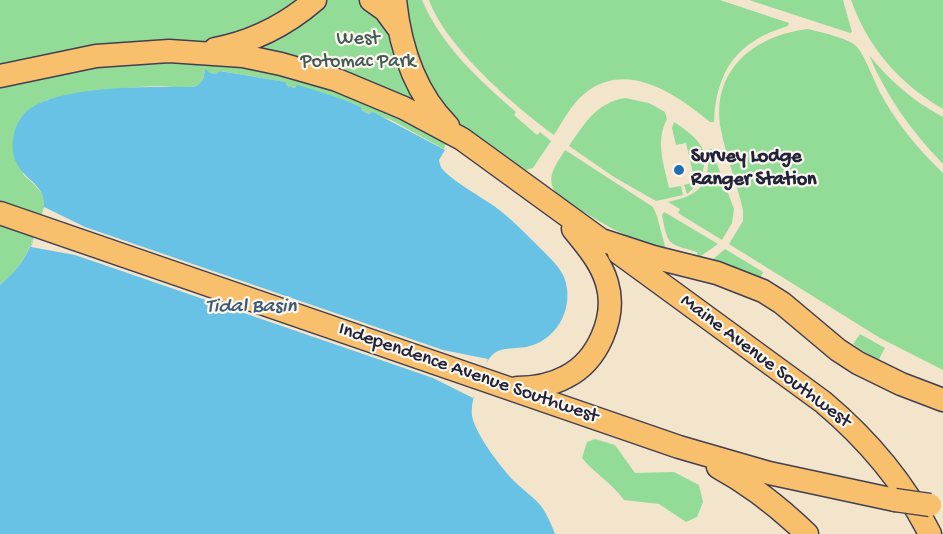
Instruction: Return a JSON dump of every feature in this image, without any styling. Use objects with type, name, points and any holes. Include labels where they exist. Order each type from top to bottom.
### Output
[{"type":"main road","points":[[371,0],[385,10],[399,29]]},
{"type":"main road","points":[[395,0],[399,29],[409,64],[422,93],[432,108],[462,139]]},
{"type":"main road","points":[[195,52],[232,45],[262,34],[290,19],[315,1]]},
{"type":"main road","points":[[0,84],[11,74],[73,60],[120,53],[195,52],[265,61],[329,78],[396,104],[462,139],[601,240],[653,258],[724,276],[763,291],[782,303],[838,350],[858,363],[901,384],[943,400]]},
{"type":"main road","points":[[510,388],[547,385],[575,371],[597,346],[608,315],[609,292],[601,268],[590,249],[551,202]]},
{"type":"main road","name":"Independence Avenue Southwest","points":[[4,213],[679,447],[792,478],[895,500],[937,506]]},
{"type":"main road","name":"Maine Avenue Southwest","points":[[601,240],[843,418],[887,465],[930,534]]},
{"type":"main road","points":[[679,447],[752,487],[807,534]]},
{"type":"green space","name":"West Potomac Park","points":[[0,0],[422,0],[440,32],[462,61],[516,112],[514,115],[537,135],[540,132],[551,141],[533,168],[526,170],[454,120],[444,149],[391,120],[362,111],[361,107],[326,94],[287,86],[286,82],[221,71],[218,74],[205,70],[201,82],[190,87],[117,89],[46,100],[23,174],[40,192],[44,199],[44,208],[25,256],[15,271],[0,285]]},
{"type":"green space","points":[[429,0],[720,0],[789,23],[788,26],[755,40],[733,60],[719,88],[714,122],[710,122],[682,101],[650,84],[633,80],[617,80],[600,84],[579,98],[554,135],[501,92],[465,56],[450,37]]},
{"type":"green space","points":[[749,0],[843,0],[852,32],[850,33]]},
{"type":"green space","points":[[851,0],[943,0],[943,109],[913,88],[887,63],[866,34]]},
{"type":"green space","points":[[808,29],[840,38],[856,46],[895,117],[917,146],[943,173],[943,370],[880,338],[729,244],[743,221],[743,210],[721,130],[719,109],[722,90],[729,74],[754,48],[770,39]]},
{"type":"green space","points":[[869,55],[903,90],[943,117],[943,164],[901,113],[883,85]]},
{"type":"green space","points":[[625,98],[649,103],[665,112],[667,119],[663,128],[661,145],[663,162],[669,188],[681,186],[683,195],[656,201],[614,177],[569,146],[586,122],[599,109],[606,104]]},
{"type":"green space","points":[[674,122],[697,140],[704,154],[702,174],[687,194],[684,185],[695,182],[686,143],[676,145],[672,128]]},
{"type":"green space","points":[[711,148],[734,209],[732,223],[722,240],[678,213],[680,209],[668,202],[690,195],[700,188],[706,175]]},
{"type":"green space","points":[[565,150],[653,207],[666,250],[608,226],[556,193],[552,176]]},
{"type":"green space","points":[[664,212],[718,244],[698,258],[697,252],[674,245],[666,233],[662,215]]},
{"type":"green space","points":[[725,249],[763,272],[760,279],[712,260]]},
{"type":"green space","points":[[860,334],[885,348],[878,361],[853,344]]},
{"type":"green space","points":[[595,439],[615,445],[635,473],[674,472],[699,485],[703,502],[697,517],[686,522],[659,504],[624,500],[582,458],[587,442]]},
{"type":"water","name":"Tidal Basin","points":[[205,69],[210,73],[217,74],[220,71],[286,82],[287,86],[295,88],[297,85],[329,95],[361,107],[362,111],[369,114],[373,112],[445,150],[439,160],[445,172],[506,216],[557,266],[564,277],[567,288],[566,309],[562,319],[549,336],[540,342],[526,347],[498,351],[492,355],[487,361],[475,390],[472,409],[474,424],[488,448],[511,478],[541,506],[555,534],[0,534],[0,285],[26,256],[37,230],[44,203],[37,186],[15,160],[13,146],[16,127],[22,116],[31,108],[64,95],[109,89],[193,87],[202,81]]},
{"type":"pier","points":[[44,207],[85,227],[443,350],[488,359],[473,398],[433,378],[75,255],[31,247]]},
{"type":"place","name":"Survey Lodge Ranger Station","points":[[679,170]]}]
